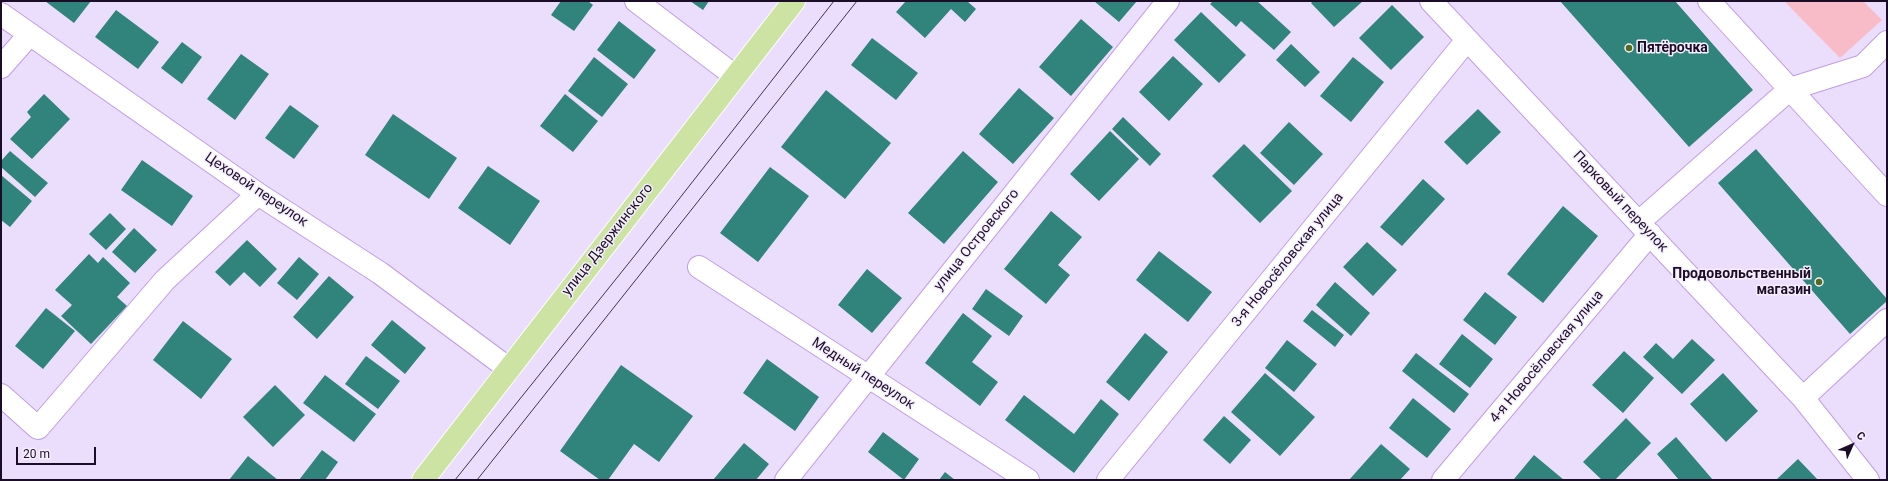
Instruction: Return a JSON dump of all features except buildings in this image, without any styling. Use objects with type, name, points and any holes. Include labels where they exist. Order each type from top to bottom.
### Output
[{"type":"main road","name":"улица Дзержинского","points":[[423,480],[794,1]]},
{"type":"street","points":[[636,1],[735,76]]},
{"type":"street","name":"улица Островского","points":[[786,480],[1168,1]]},
{"type":"street","name":"Парковый переулок","points":[[1431,1],[1803,398],[1868,480]]},
{"type":"street","points":[[1709,1],[1887,195]]},
{"type":"street","name":"Цеховой переулок","points":[[1,14],[258,194],[380,273],[509,369]]},
{"type":"street","points":[[1,67],[30,34]]},
{"type":"street","name":"3-я Новосёловская улица","points":[[1108,480],[1467,40]]},
{"type":"street","points":[[1790,89],[1863,66],[1887,42]]},
{"type":"street","name":"4-я Новосёловская улица","points":[[1443,480],[1645,228],[1790,89]]},
{"type":"street","points":[[1,395],[38,428],[165,280],[258,194]]},
{"type":"street","name":"Медный переулок","points":[[699,267],[1028,480]]},
{"type":"street","points":[[1803,398],[1887,320]]},
{"type":"shaded area","points":[[1784,1],[1863,1],[1882,20],[1840,58]]},
{"type":"tram line","points":[[455,480],[636,254],[834,1]]},
{"type":"tram line","points":[[477,480],[857,1]]},
{"type":"place","name":"Пятёрочка","points":[[1629,48]]},
{"type":"place","name":"Продовольственный магазин","points":[[1819,282]]}]
